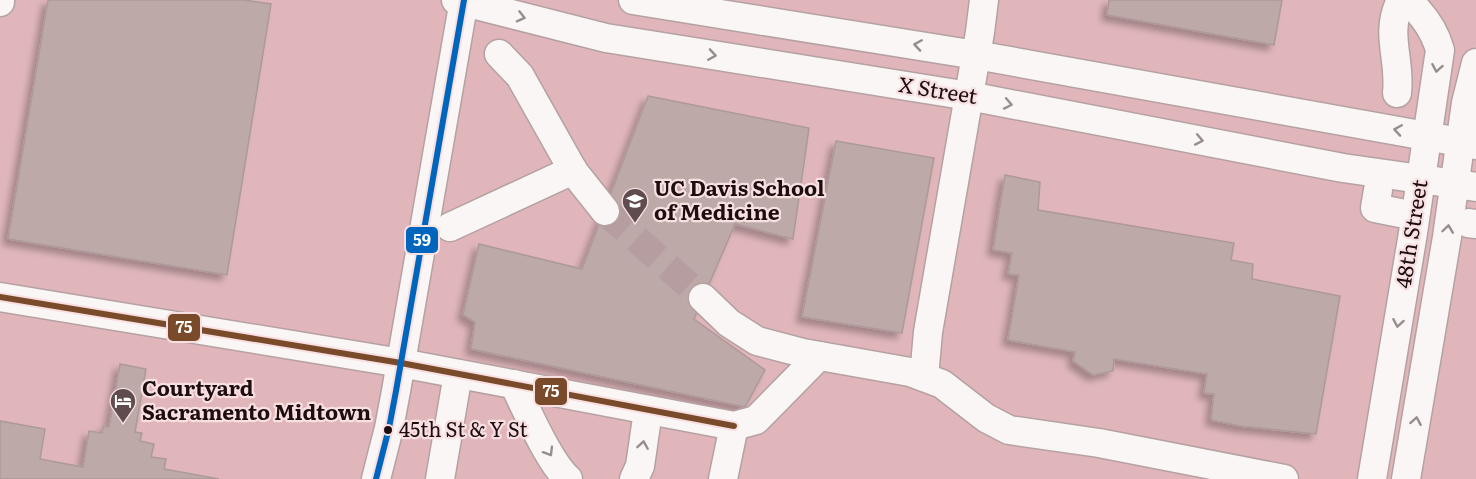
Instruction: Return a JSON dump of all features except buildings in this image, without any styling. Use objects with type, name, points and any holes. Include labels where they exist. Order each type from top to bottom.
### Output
[{"type":"street","name":"X Street","points":[[633,0],[978,43],[1468,143]]},
{"type":"street","points":[[924,377],[928,332],[984,0]]},
{"type":"street","points":[[978,43],[1003,0]]},
{"type":"street","points":[[1401,0],[1396,10],[1392,29],[1403,98]]},
{"type":"street","name":"48th Street","points":[[1370,479],[1421,178],[1440,50],[1435,34],[1418,10],[1407,0]]},
{"type":"street","points":[[1434,0],[1452,27],[1466,104]]},
{"type":"street","name":"X Street","points":[[461,1],[606,38],[969,96],[1343,168],[1465,185]]},
{"type":"street","points":[[376,479],[389,428],[401,363],[461,1]]},
{"type":"street","points":[[470,47],[503,46],[573,170],[604,211]]},
{"type":"street","name":"48th Street","points":[[1411,478],[1465,185],[1468,143],[1466,104],[1476,63]]},
{"type":"street","points":[[450,227],[573,170]]},
{"type":"street","points":[[0,297],[401,363],[734,426],[756,420],[819,356]]},
{"type":"street","points":[[703,298],[729,323],[757,341],[819,356],[910,372],[942,384],[986,418],[1009,430],[1099,443],[1284,479]]},
{"type":"street","points":[[440,479],[458,374]]},
{"type":"street","points":[[513,384],[542,440],[562,474],[568,479]]},
{"type":"street","points":[[634,479],[640,466],[648,411]]},
{"type":"street","points":[[723,479],[734,426]]},
{"type":"street","points":[[1370,479],[1411,478]]},
{"type":"shaded area","points":[[0,0],[1476,0],[1476,479],[0,479]]},
{"type":"tunnel","points":[[605,211],[703,298]]},
{"type":"transit line","name":"59","points":[[376,479],[396,391],[464,0]]},
{"type":"transit line","name":"75","points":[[0,297],[401,363],[734,426]]},
{"type":"place","name":"UC Davis School of Medicine","points":[[635,224]]},
{"type":"place","name":"Courtyard Sacramento Midtown","points":[[123,424]]},
{"type":"place","name":"45th St & Y St","points":[[388,430]]}]
